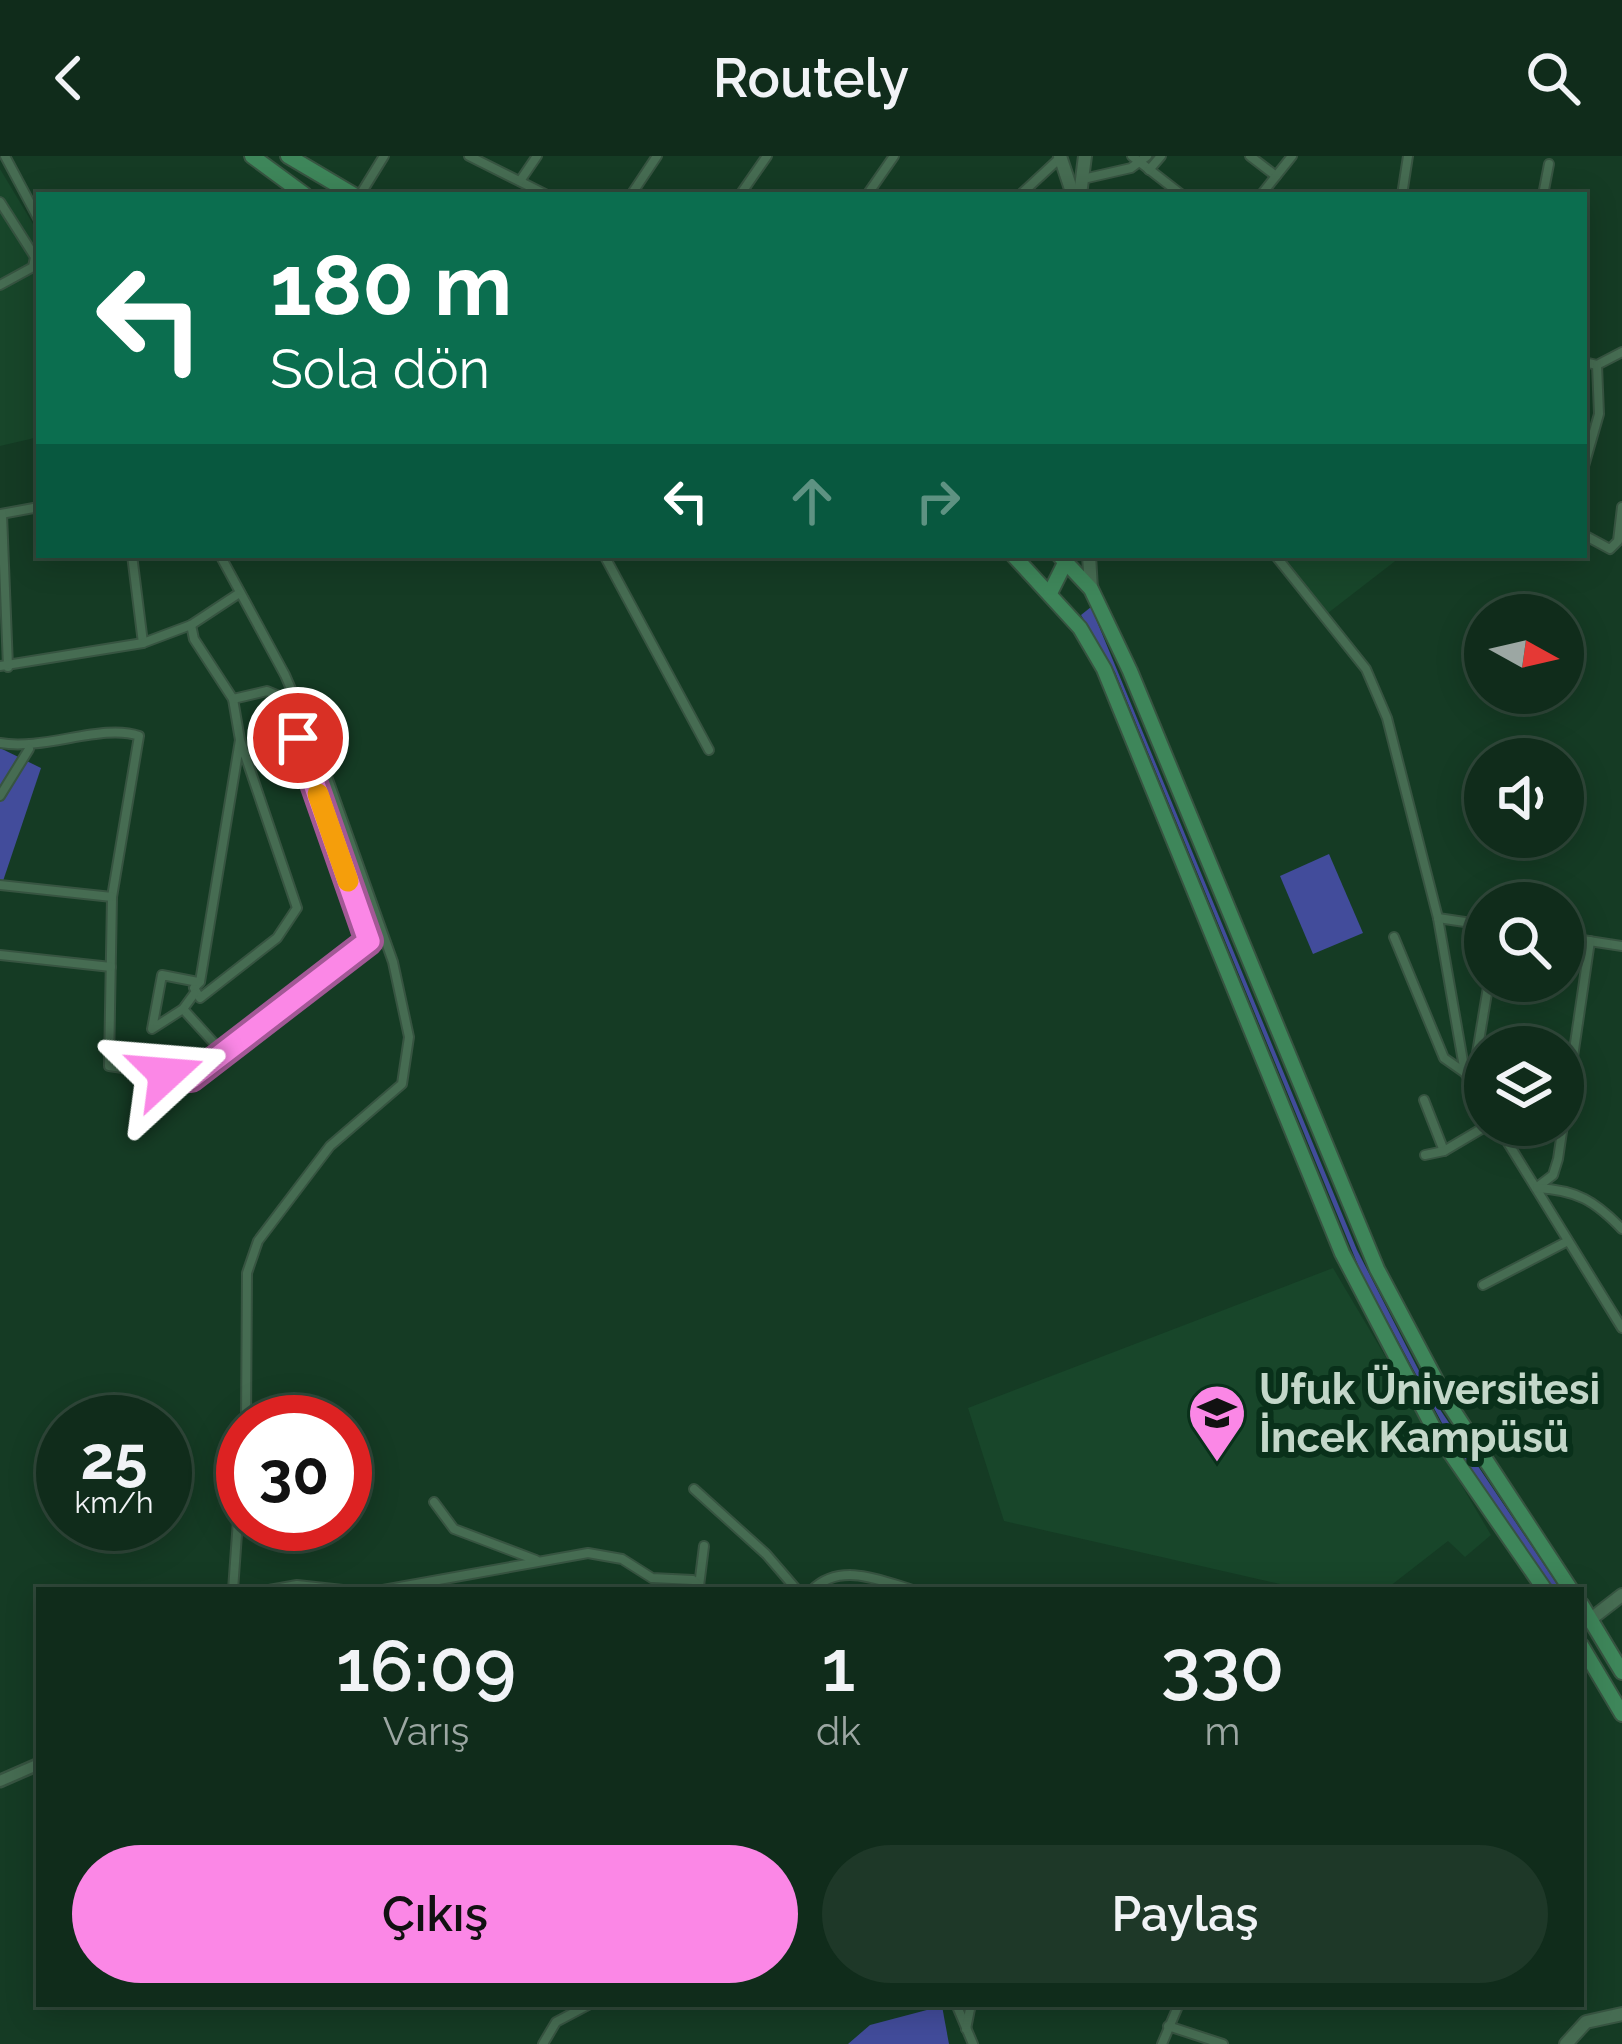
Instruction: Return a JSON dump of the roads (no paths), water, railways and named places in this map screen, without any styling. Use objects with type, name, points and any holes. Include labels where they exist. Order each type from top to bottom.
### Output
[{"type":"main road","points":[[252,156],[301,192]]},
{"type":"main road","points":[[288,156],[352,192]]},
{"type":"main road","points":[[1060,156],[1076,192]]},
{"type":"main road","points":[[1078,192],[1085,156]]},
{"type":"main road","points":[[1016,558],[1065,610],[1094,651],[1117,698],[1290,1133],[1357,1285],[1434,1429],[1543,1587]]},
{"type":"main road","points":[[1050,593],[1065,558]]},
{"type":"main road","points":[[1066,558],[1091,589],[1130,671],[1377,1269],[1456,1415],[1569,1587]]},
{"type":"main road","points":[[1065,610],[1082,604],[1091,589],[1089,558]]},
{"type":"main road","points":[[1591,1619],[1622,1594]]},
{"type":"main road","points":[[1584,1608],[1622,1672]]},
{"type":"main road","points":[[1584,1651],[1622,1714]]},
{"type":"main road","points":[[1566,2044],[1586,2022],[1622,2014]]},
{"type":"street","points":[[5,156],[36,214]]},
{"type":"street","points":[[359,192],[384,156]]},
{"type":"street","points":[[469,156],[541,192]]},
{"type":"street","points":[[520,182],[537,156]]},
{"type":"street","points":[[633,192],[657,156]]},
{"type":"street","points":[[742,192],[767,156]]},
{"type":"street","points":[[869,192],[894,156]]},
{"type":"street","points":[[1023,192],[1060,156]]},
{"type":"street","points":[[1132,156],[1179,192]]},
{"type":"street","points":[[1083,179],[1161,156]]},
{"type":"street","points":[[1250,156],[1276,176]]},
{"type":"street","points":[[1263,192],[1292,156]]},
{"type":"street","points":[[1402,192],[1408,156]]},
{"type":"street","points":[[1544,192],[1549,164]]},
{"type":"street","points":[[0,202],[35,257],[36,272]]},
{"type":"street","points":[[0,285],[33,267]]},
{"type":"street","points":[[1587,363],[1597,365],[1622,352]]},
{"type":"street","points":[[1587,456],[1599,414],[1597,365]]},
{"type":"street","points":[[1587,537],[1610,549],[1618,541],[1622,507]]},
{"type":"street","points":[[36,508],[1,514],[4,667],[143,643],[190,625],[238,594]]},
{"type":"street","points":[[132,558],[143,643]]},
{"type":"street","points":[[221,558],[285,675],[351,837],[393,962],[410,1037],[402,1084],[330,1146],[258,1241],[247,1274],[246,1395]]},
{"type":"street","points":[[606,558],[709,750]]},
{"type":"street","points":[[1277,558],[1366,669],[1387,718],[1438,918],[1464,1061]]},
{"type":"street","points":[[190,625],[233,699],[240,740],[285,862],[297,914],[260,952],[200,998],[194,994]]},
{"type":"street","points":[[0,743],[29,748],[118,734],[139,736],[112,897],[109,1066],[191,1078],[369,941],[284,698],[267,691],[233,699]]},
{"type":"street","points":[[200,982],[163,975],[152,1029],[183,1009],[200,982],[240,740]]},
{"type":"street","points":[[0,796],[29,748]]},
{"type":"street","points":[[0,884],[112,897]]},
{"type":"street","points":[[1438,918],[1464,922]]},
{"type":"street","points":[[1394,937],[1444,1058],[1464,1071]]},
{"type":"street","points":[[1584,940],[1622,946]]},
{"type":"street","points":[[1576,1026],[1590,941]]},
{"type":"street","points":[[0,955],[111,968]]},
{"type":"street","points":[[183,1009],[223,1053]]},
{"type":"street","points":[[1424,1100],[1444,1151]]},
{"type":"street","points":[[1425,1155],[1464,1139]]},
{"type":"street","points":[[1510,1146],[1622,1328]]},
{"type":"street","points":[[1536,1188],[1552,1175],[1557,1146]]},
{"type":"street","points":[[1536,1188],[1568,1190],[1594,1199],[1622,1229]]},
{"type":"street","points":[[1483,1285],[1568,1240]]},
{"type":"street","points":[[694,1489],[766,1554],[794,1587]]},
{"type":"street","points":[[434,1502],[454,1529],[536,1560],[614,1556],[652,1578],[686,1578],[700,1587]]},
{"type":"street","points":[[701,1587],[704,1546]]},
{"type":"street","points":[[233,1587],[236,1551]]},
{"type":"street","points":[[402,1587],[526,1568],[536,1560]]},
{"type":"street","points":[[815,1587],[821,1580],[849,1575],[900,1587]]},
{"type":"street","points":[[0,1781],[36,1765]]},
{"type":"street","points":[[543,2044],[556,2022],[584,2007]]},
{"type":"street","points":[[957,2007],[973,2044]]},
{"type":"street","points":[[966,2030],[970,2007]]},
{"type":"street","points":[[1162,2044],[1178,2007]]},
{"type":"street","points":[[1168,2026],[1223,2044]]},
{"type":"place","name":"Ufuk Üniversitesi İncek Kampüsü","points":[[1217,1464]]}]
